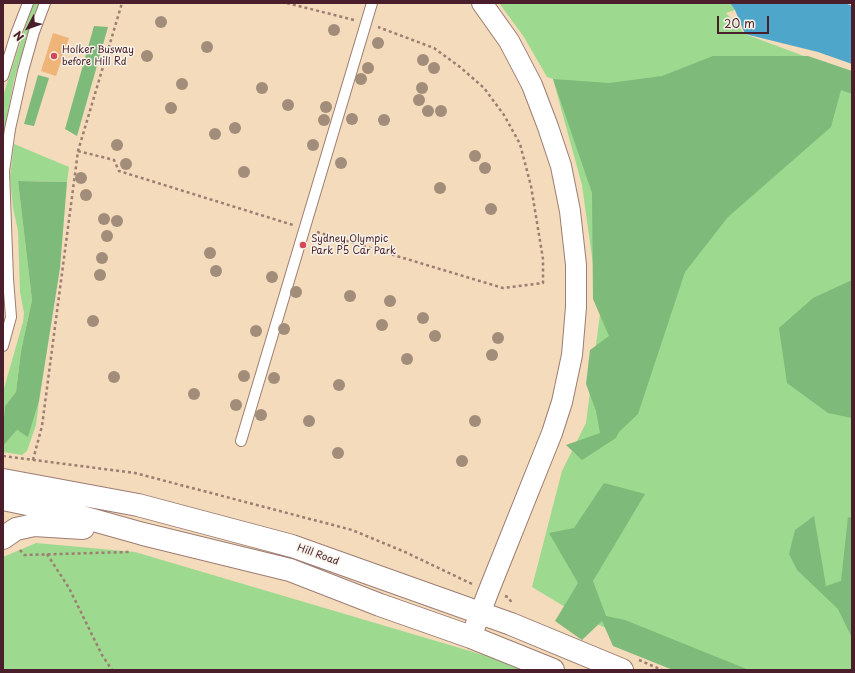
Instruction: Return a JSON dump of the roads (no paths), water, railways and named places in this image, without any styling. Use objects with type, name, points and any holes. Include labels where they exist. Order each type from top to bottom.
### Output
[{"type":"main road","name":"Hill Road","points":[[3,480],[138,505],[292,546],[511,624],[622,670]]},
{"type":"main road","points":[[3,499],[61,511],[139,543]]},
{"type":"main road","points":[[6,536],[25,526],[45,525],[290,570],[380,605],[472,637],[553,670]]},
{"type":"street","points":[[472,637],[550,440],[560,408],[572,355],[576,306],[576,265],[574,242],[570,211],[561,166],[532,85],[509,41],[482,3]]},
{"type":"lane","points":[[3,76],[16,34],[28,3]]},
{"type":"lane","points":[[4,341],[11,317],[4,171],[10,129],[23,70],[34,32],[45,3]]},
{"type":"lane","points":[[241,441],[372,3]]},
{"type":"water","points":[[730,3],[845,3],[852,6],[852,64],[818,52],[745,34],[735,10]]},
{"type":"place","name":"Holker Busway before Hill Rd","points":[[54,56]]},
{"type":"place","name":"Sydney Olympic Park P5 Car Park","points":[[303,245]]}]
